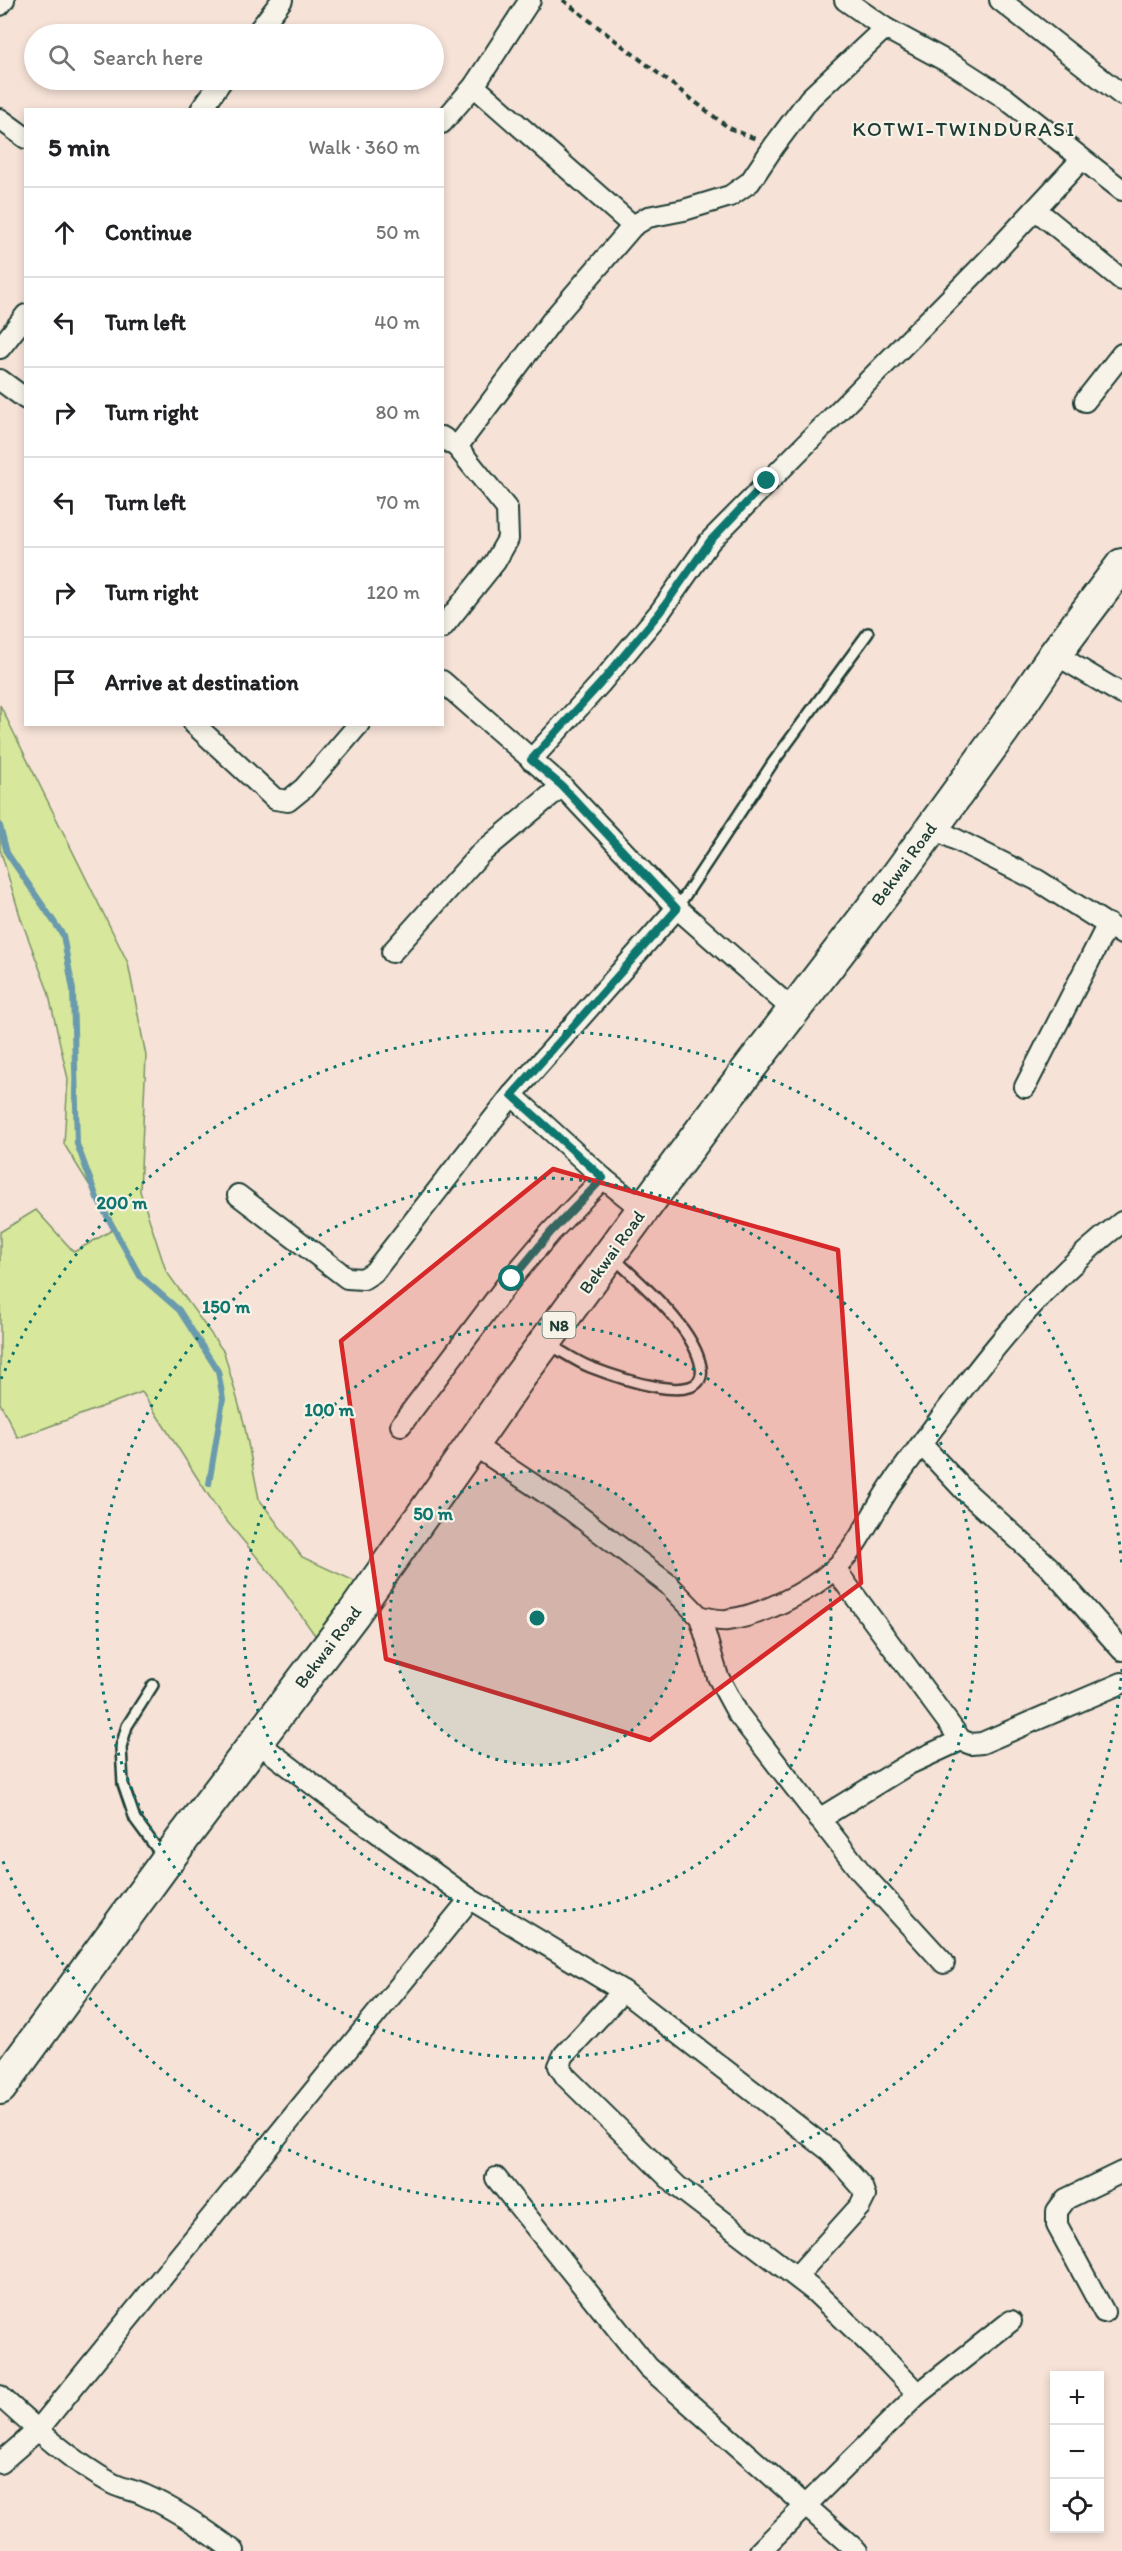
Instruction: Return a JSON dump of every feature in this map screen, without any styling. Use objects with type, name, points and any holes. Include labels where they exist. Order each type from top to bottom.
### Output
[{"type":"highway","name":"Bekwai Road","points":[[4,2074],[354,1613],[472,1444],[610,1254],[897,876],[1004,729],[1055,654],[1122,565]]},
{"type":"street","points":[[0,5],[4,0]]},
{"type":"street","points":[[264,24],[282,0]]},
{"type":"street","points":[[444,121],[474,86],[530,0]]},
{"type":"street","points":[[845,0],[885,28],[957,67],[1005,98],[1122,190]]},
{"type":"street","points":[[1000,0],[1122,95]]},
{"type":"street","points":[[444,626],[495,562],[508,539],[507,509],[450,442],[633,226],[648,217],[684,210],[730,196],[750,182],[810,98],[885,28]]},
{"type":"street","points":[[474,86],[633,226]]},
{"type":"street","points":[[202,108],[215,90]]},
{"type":"street","points":[[0,119],[24,137]]},
{"type":"street","points":[[531,760],[600,684],[660,612],[710,541],[870,380],[1081,160]]},
{"type":"street","points":[[1035,209],[1122,280]]},
{"type":"street","points":[[0,348],[24,318]]},
{"type":"street","points":[[1085,401],[1122,354]]},
{"type":"street","points":[[0,380],[24,398]]},
{"type":"street","points":[[1055,654],[1122,694]]},
{"type":"street","points":[[444,683],[562,786],[677,909],[794,1010]]},
{"type":"street","points":[[196,726],[274,799],[288,801],[304,788],[357,726]]},
{"type":"street","points":[[392,952],[480,854],[562,786]]},
{"type":"street","points":[[931,828],[1037,880],[1115,929],[1025,1087]]},
{"type":"street","points":[[238,1195],[347,1278],[363,1279],[374,1272],[512,1095],[677,909]]},
{"type":"street","points":[[512,1095],[603,1178],[643,1210]]},
{"type":"street","points":[[400,1425],[512,1279],[551,1232],[603,1178]]},
{"type":"street","points":[[700,1617],[727,1620],[751,1614],[789,1599],[835,1569],[922,1445],[1029,1308],[1092,1245],[1122,1222]]},
{"type":"street","points":[[472,1444],[536,1484],[571,1510],[668,1584],[700,1617],[718,1677],[738,1714],[860,1871],[944,1963]]},
{"type":"street","points":[[922,1445],[964,1490],[1050,1568],[1122,1650]]},
{"type":"street","points":[[835,1569],[961,1740],[971,1744],[982,1743],[1122,1683]]},
{"type":"street","points":[[819,1820],[909,1764],[961,1740]]},
{"type":"street","points":[[256,1741],[349,1812],[470,1899],[623,1991],[830,2151],[862,2187],[866,2196],[860,2206],[797,2276]]},
{"type":"street","points":[[0,2463],[38,2430],[470,1899]]},
{"type":"street","points":[[623,1991],[564,2055],[560,2066],[566,2077],[677,2186],[797,2276],[876,2350],[918,2394]]},
{"type":"street","points":[[1104,2312],[1057,2225],[1057,2211],[1066,2199],[1122,2172]]},
{"type":"street","points":[[496,2178],[648,2367],[857,2551]]},
{"type":"street","points":[[760,2551],[918,2394],[1011,2321]]},
{"type":"street","points":[[0,2396],[38,2430],[106,2479],[144,2495],[203,2528],[234,2551]]},
{"type":"lane","points":[[677,909],[772,764],[868,633]]},
{"type":"lane","points":[[546,1342],[589,1367],[646,1384],[678,1390],[696,1383],[701,1375],[701,1365],[682,1329],[671,1314],[610,1254]]},
{"type":"lane","points":[[153,1684],[128,1726],[121,1747],[123,1775],[135,1819],[166,1862]]},
{"type":"path","points":[[563,0],[729,128],[774,146]]},
{"type":"highlighted area","points":[[553,1169],[838,1250],[861,1583],[650,1740],[386,1659],[341,1341]]},
{"type":"green space","points":[[0,705],[128,963],[146,1056],[140,1191],[166,1271],[224,1352],[244,1423],[259,1499],[302,1557],[361,1584],[319,1641],[276,1580],[220,1513],[142,1392],[18,1438],[0,1403],[0,1232],[36,1210],[74,1252],[116,1228],[64,1144],[68,1079],[48,991],[21,919],[0,849]]},
{"type":"waterway","points":[[0,826],[7,853],[63,935],[73,990],[77,1144],[97,1198],[140,1276],[179,1310],[218,1371],[223,1399],[209,1484]]},
{"type":"district","name":"KOTWI-TWINDURASI","points":[[964,129]]},
{"type":"route","points":[[512,1279],[551,1232],[603,1178],[512,1095],[677,909],[562,786],[531,760],[600,684],[660,612],[710,541],[767,481]]}]
